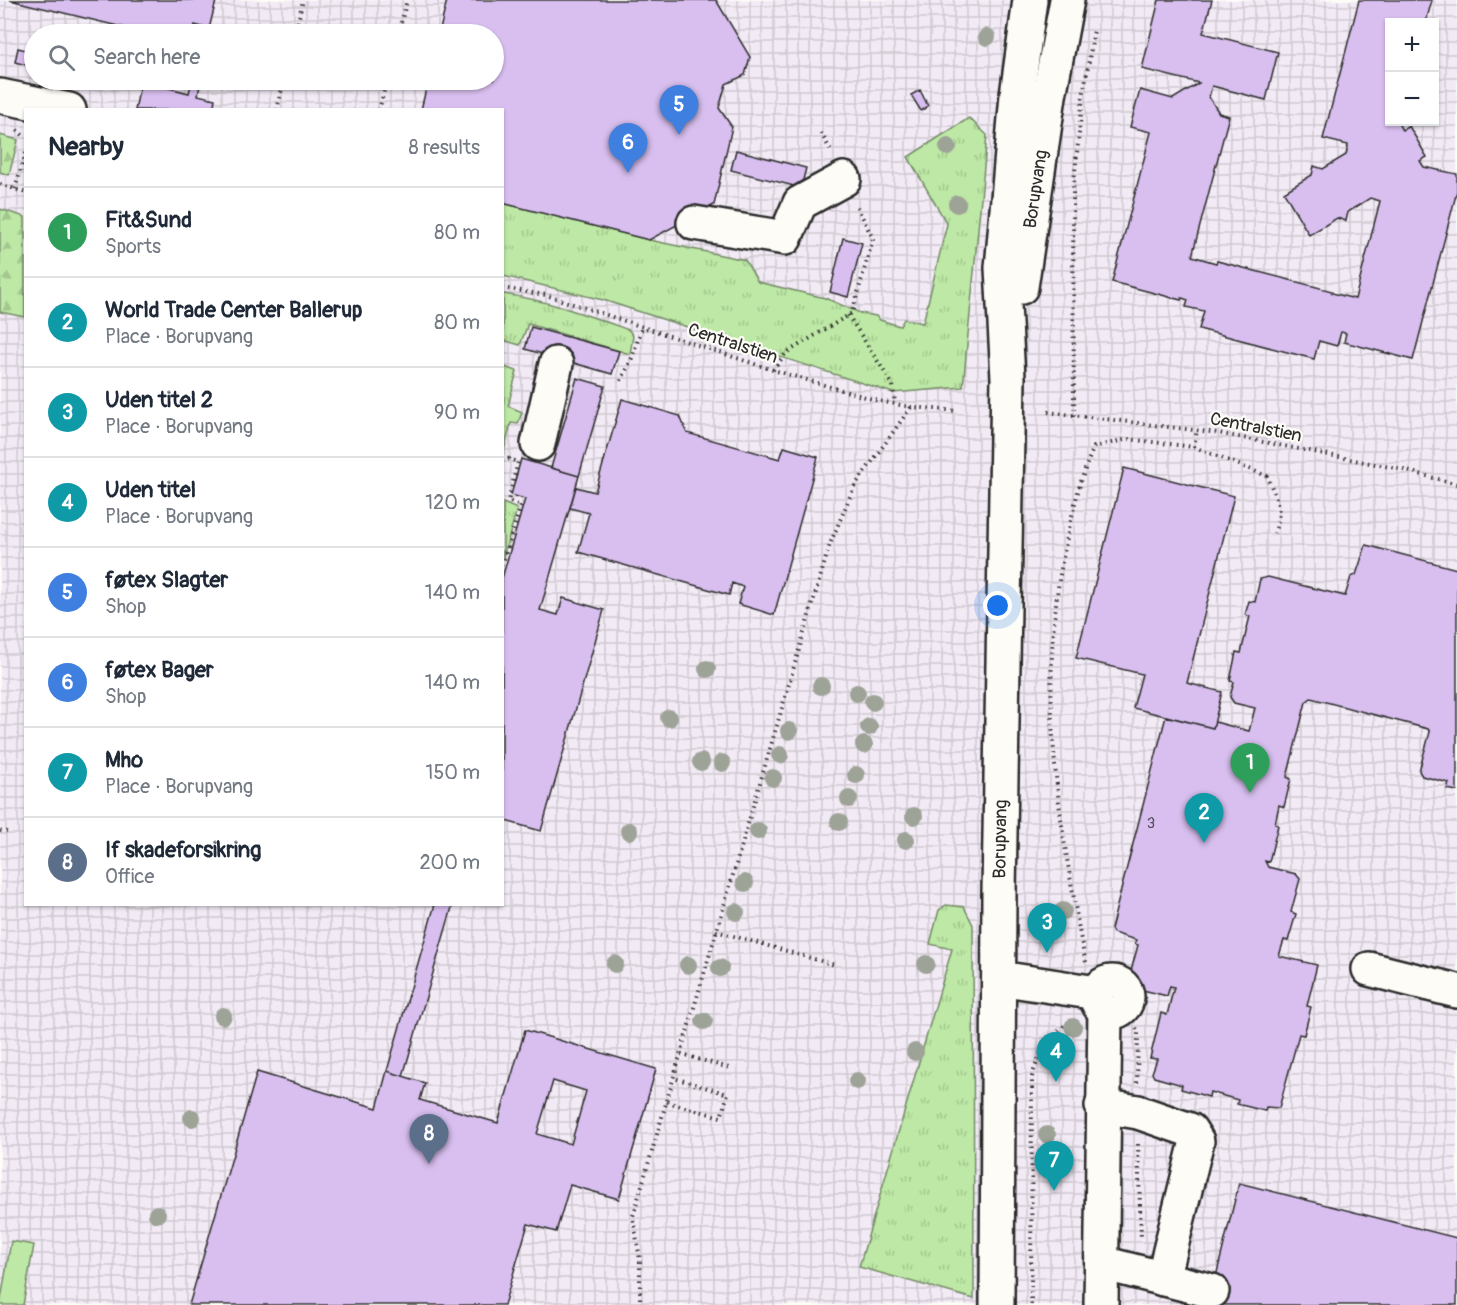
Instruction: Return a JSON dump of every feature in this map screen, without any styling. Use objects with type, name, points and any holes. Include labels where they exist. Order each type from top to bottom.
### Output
[{"type":"street","name":"Borupvang","points":[[1004,1304],[999,978],[1008,378],[1002,268],[1017,95],[1030,0]]},
{"type":"street","name":"Borupvang","points":[[1008,378],[1049,96],[1067,0]]},
{"type":"street","points":[[0,96],[59,108]]},
{"type":"street","points":[[694,223],[785,238],[800,203],[844,179]]},
{"type":"street","points":[[525,447],[556,364]]},
{"type":"street","points":[[1370,969],[1457,992]]},
{"type":"street","points":[[999,978],[1100,998],[1101,1305]]},
{"type":"street","points":[[1102,1106],[1138,1112],[1190,1130],[1197,1141],[1163,1279]]},
{"type":"street","points":[[1102,1263],[1212,1291]]},
{"type":"path","points":[[297,24],[303,0]]},
{"type":"path","points":[[401,24],[407,0]]},
{"type":"path","points":[[1074,416],[1073,191],[1083,96],[1096,21]]},
{"type":"path","points":[[277,108],[282,90]]},
{"type":"path","points":[[380,108],[384,90]]},
{"type":"path","points":[[15,189],[24,160]]},
{"type":"path","points":[[773,370],[786,353],[852,313],[873,239],[844,179]]},
{"type":"path","points":[[0,184],[24,192]]},
{"type":"path","name":"Centralstien","points":[[504,288],[546,295],[773,370],[895,404],[958,411]]},
{"type":"path","points":[[848,315],[892,385],[895,404]]},
{"type":"path","points":[[621,381],[632,358],[642,327]]},
{"type":"path","points":[[640,1305],[640,1260],[633,1216],[830,544],[854,487],[910,407]]},
{"type":"path","name":"Centralstien","points":[[1048,412],[1197,430],[1400,469],[1457,484]]},
{"type":"path","points":[[1194,447],[1197,430]]},
{"type":"path","points":[[1031,1305],[1032,1077],[1038,1057],[1050,1038],[1100,998],[1086,962],[1059,812],[1051,731],[1051,654],[1056,594],[1081,474],[1094,447],[1128,439],[1194,447],[1267,476],[1277,501],[1280,519],[1274,533]]},
{"type":"path","points":[[504,460],[525,447]]},
{"type":"path","points":[[504,559],[521,506],[508,501],[518,462],[509,459]]},
{"type":"path","points":[[0,831],[7,832]]},
{"type":"path","points":[[716,931],[835,965]]},
{"type":"path","points":[[681,1054],[729,1068]]},
{"type":"path","points":[[667,1102],[721,1118],[728,1094],[674,1078]]},
{"type":"shaded area","points":[[0,0],[1457,0],[1457,1305],[0,1305]]},
{"type":"green space","points":[[969,118],[987,135],[963,387],[893,393],[603,300],[504,276],[504,204],[649,240],[745,260],[758,282],[825,298],[860,313],[876,316],[880,320],[900,326],[904,319],[923,323],[947,224],[908,157]]},
{"type":"green space","points":[[0,135],[18,140],[9,175],[0,172]]},
{"type":"green space","points":[[0,209],[24,217],[24,317],[0,312]]},
{"type":"green space","points":[[504,294],[551,304],[582,314],[629,330],[633,336],[630,354],[528,324],[520,345],[504,340]]},
{"type":"green space","points":[[504,367],[517,371],[508,406],[522,412],[518,424],[511,423],[504,450]]},
{"type":"green space","points":[[504,503],[517,509],[504,554]]},
{"type":"green space","points":[[946,905],[964,907],[973,925],[974,1299],[859,1267],[952,949],[930,944],[939,910]]},
{"type":"green space","points":[[11,1241],[34,1245],[23,1305],[0,1305]]},
{"type":"building","points":[[10,0],[216,1],[210,24],[110,24]]},
{"type":"building","points":[[447,0],[716,0],[750,57],[745,75],[726,84],[719,108],[732,127],[714,205],[649,240],[504,204],[504,108],[421,108],[426,90],[504,90],[504,24],[441,24]]},
{"type":"building","points":[[1159,0],[1212,0],[1203,33],[1278,52],[1266,100],[1212,86],[1209,97],[1219,113],[1229,116],[1192,256],[1332,291],[1332,293],[1355,299],[1380,201],[1370,198],[1348,212],[1346,221],[1337,218],[1309,235],[1284,192],[1312,175],[1314,166],[1323,169],[1346,155],[1348,145],[1323,139],[1359,0],[1432,0],[1427,18],[1385,18],[1385,126],[1400,126],[1402,130],[1409,126],[1427,157],[1420,161],[1424,167],[1457,174],[1457,191],[1413,360],[1344,342],[1346,333],[1341,332],[1337,346],[1319,341],[1314,359],[1199,329],[1204,311],[1186,307],[1188,300],[1112,282],[1151,132],[1130,127],[1140,90],[1173,99],[1199,83],[1142,69]]},
{"type":"building","points":[[18,48],[24,50],[24,64],[15,62]]},
{"type":"building","points":[[139,90],[177,90],[189,93],[190,90],[199,90],[198,95],[215,99],[213,108],[135,108]]},
{"type":"building","points":[[920,90],[928,106],[921,111],[911,95]]},
{"type":"building","points":[[736,150],[806,168],[803,180],[794,186],[731,170]]},
{"type":"building","points":[[843,238],[862,243],[848,297],[830,292]]},
{"type":"building","points":[[531,327],[619,351],[612,374],[525,349]]},
{"type":"building","points":[[577,378],[605,386],[579,476],[551,468]]},
{"type":"building","points":[[622,399],[680,416],[687,433],[780,459],[784,447],[818,457],[774,615],[738,604],[743,587],[732,583],[729,595],[578,552],[589,513],[570,508],[576,487],[595,492]]},
{"type":"building","points":[[521,459],[579,476],[540,610],[558,615],[563,598],[604,610],[541,831],[504,821],[504,571],[525,499],[511,495]]},
{"type":"building","points":[[1124,468],[1234,496],[1187,683],[1222,692],[1213,728],[1133,708],[1142,674],[1076,658]]},
{"type":"building","points":[[1366,545],[1457,569],[1457,791],[1447,789],[1449,783],[1422,776],[1419,771],[1430,732],[1428,729],[1311,698],[1306,702],[1287,777],[1291,779],[1284,807],[1279,805],[1275,824],[1278,825],[1269,862],[1265,861],[1268,867],[1296,874],[1300,879],[1291,912],[1296,914],[1288,941],[1284,940],[1279,956],[1317,965],[1307,1006],[1311,1007],[1304,1035],[1299,1034],[1279,1108],[1266,1107],[1265,1111],[1237,1104],[1238,1100],[1210,1092],[1209,1097],[1181,1089],[1182,1085],[1154,1077],[1152,1073],[1157,1059],[1150,1058],[1161,1013],[1167,1015],[1174,987],[1170,986],[1167,996],[1127,986],[1138,945],[1135,944],[1136,940],[1113,933],[1111,929],[1166,716],[1213,728],[1215,722],[1249,731],[1255,708],[1234,703],[1230,697],[1234,682],[1230,681],[1236,652],[1241,653],[1250,616],[1245,615],[1249,601],[1255,602],[1260,579],[1268,577],[1345,596],[1351,577],[1356,575]]},
{"type":"building","points":[[434,906],[452,906],[403,1076],[387,1071]]},
{"type":"building","points":[[525,1030],[656,1069],[619,1199],[570,1185],[556,1232],[528,1224],[504,1305],[189,1305],[257,1072],[377,1108],[387,1071],[425,1083],[420,1100],[498,1123]],"holes":[[[553,1081],[586,1091],[571,1144],[537,1134]]]},
{"type":"building","points":[[1239,1183],[1457,1238],[1457,1305],[1209,1305]]},
{"type":"place","name":"føtex Slagter","points":[[679,135]]},
{"type":"place","name":"føtex Bager","points":[[628,173]]},
{"type":"place","name":"Fit&Sund","points":[[1250,793]]},
{"type":"place","name":"World Trade Center Ballerup","points":[[1204,843]]},
{"type":"place","name":"Uden titel 2","points":[[1047,953]]},
{"type":"place","name":"Uden titel","points":[[1056,1082]]},
{"type":"place","name":"If skadeforsikring","points":[[429,1164]]},
{"type":"place","name":"Mho","points":[[1054,1191]]}]
